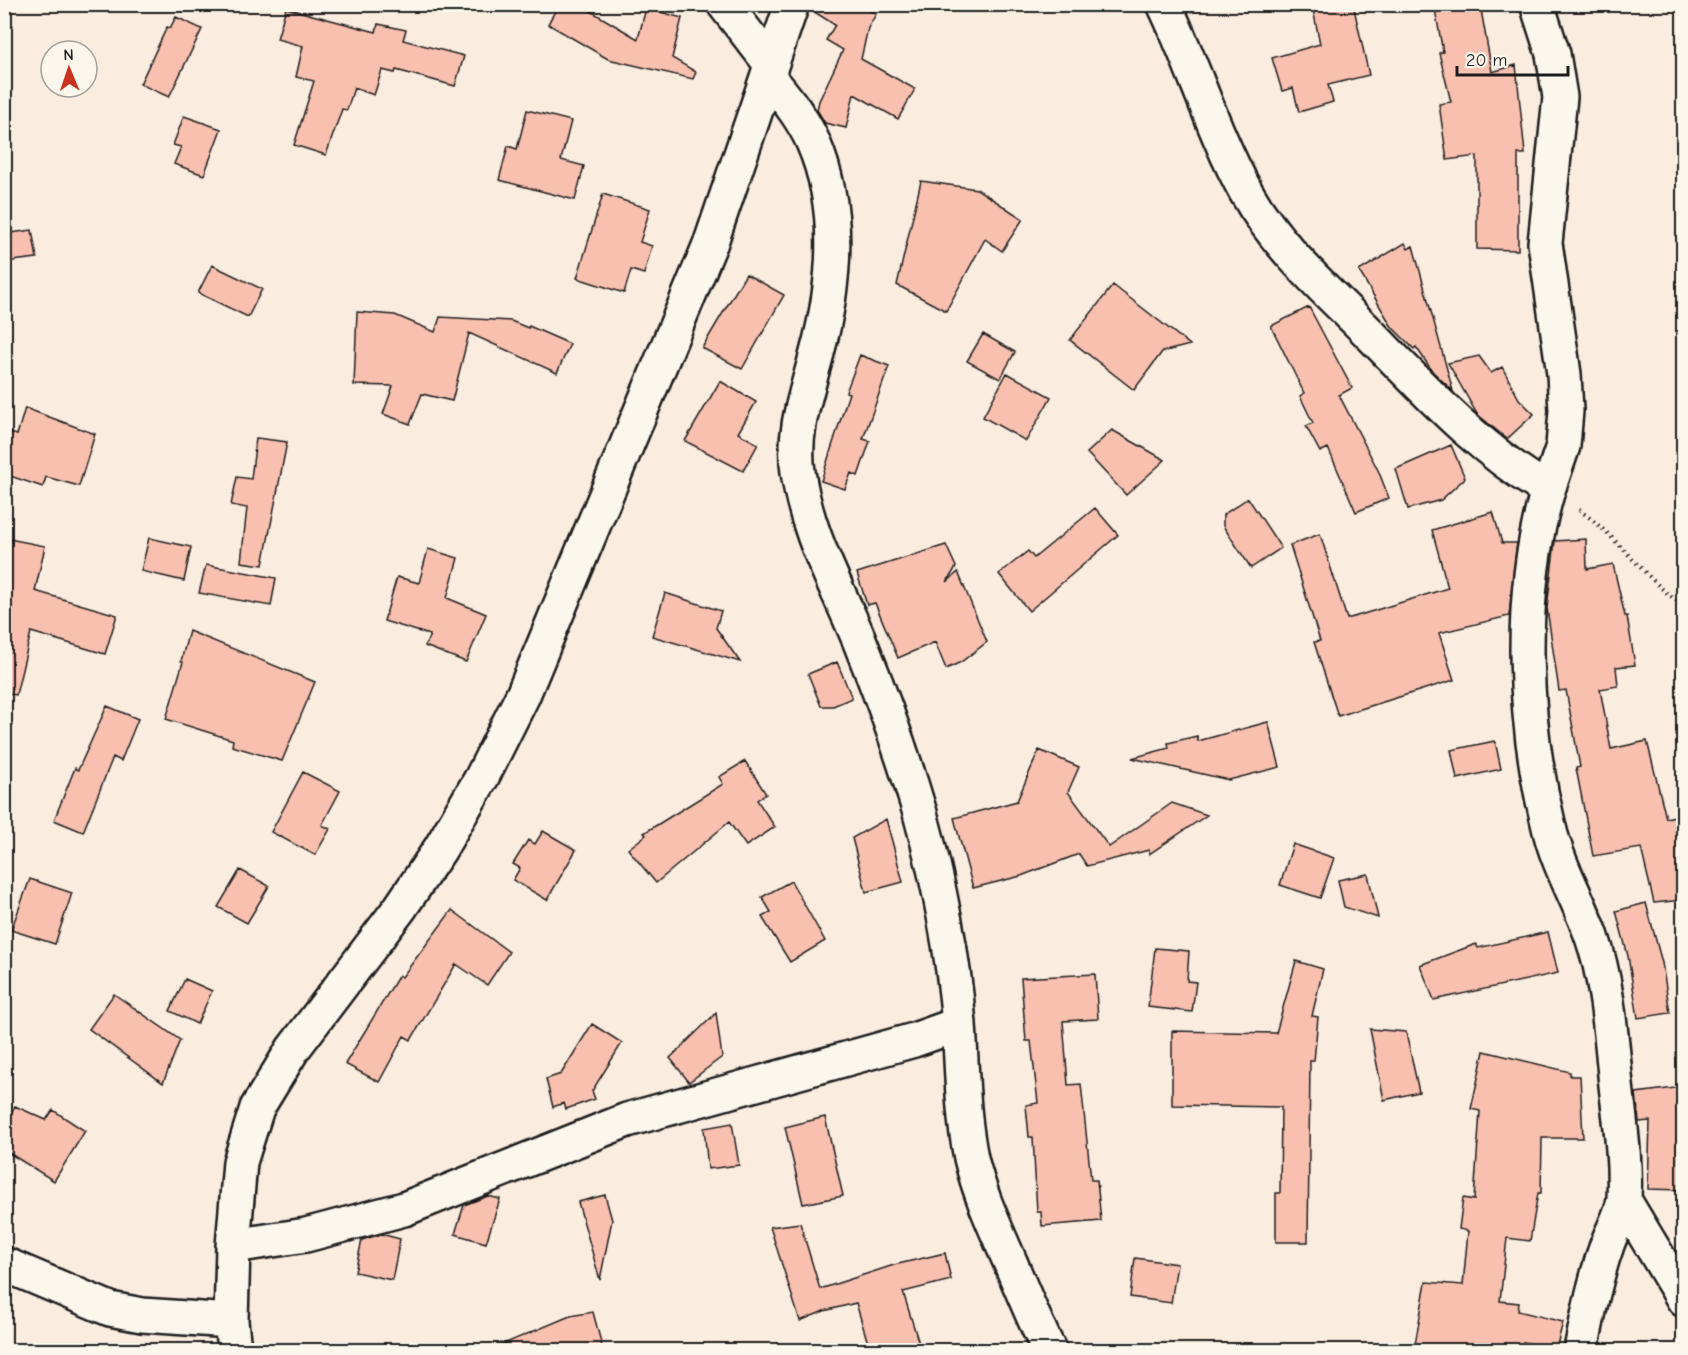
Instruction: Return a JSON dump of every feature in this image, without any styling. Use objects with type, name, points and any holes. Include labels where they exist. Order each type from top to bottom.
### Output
[{"type":"street","points":[[724,4],[797,112],[814,144],[826,184],[832,261],[830,302],[806,393],[797,440],[797,469],[818,550],[861,644],[910,781],[940,900],[959,1024],[965,1119],[977,1181],[988,1214],[1049,1350]]},
{"type":"street","points":[[4,1264],[110,1309],[232,1336],[233,1246],[240,1162],[257,1108],[293,1049],[400,908],[440,849],[482,777],[523,695],[711,242],[792,4]]},
{"type":"street","points":[[1164,4],[1246,192],[1287,250],[1319,285],[1483,446],[1519,473],[1548,490]]},
{"type":"street","points":[[1537,4],[1552,54],[1560,97],[1545,243],[1564,374],[1566,411],[1563,446],[1539,520],[1534,550],[1528,663],[1533,746],[1549,828],[1599,961],[1618,1104],[1624,1200],[1591,1300],[1581,1350]]},
{"type":"street","points":[[233,1246],[306,1235],[404,1209],[627,1120],[914,1040],[959,1024]]},
{"type":"street","points":[[1624,1200],[1683,1300]]},
{"type":"path","points":[[1548,490],[1607,530],[1668,594],[1683,606]]},
{"type":"building","points":[[559,4],[579,4],[638,39],[646,8],[682,18],[672,58],[696,72],[693,79],[608,59],[548,24]]},
{"type":"building","points":[[810,4],[860,4],[876,14],[868,28],[861,59],[915,89],[898,119],[854,94],[846,128],[825,123],[817,110],[819,101],[843,50],[826,40],[835,25],[810,9]]},
{"type":"building","points":[[1312,4],[1353,4],[1369,75],[1328,85],[1333,102],[1299,112],[1293,88],[1282,91],[1272,58],[1320,44]]},
{"type":"building","points":[[1434,4],[1480,4],[1492,72],[1516,65],[1525,154],[1518,154],[1518,250],[1477,249],[1477,156],[1447,160],[1439,104],[1451,102],[1439,53],[1443,52]]},
{"type":"building","points":[[286,8],[376,32],[378,24],[406,30],[403,40],[464,56],[455,86],[396,70],[395,73],[382,70],[374,95],[354,88],[347,110],[342,109],[326,155],[294,145],[314,81],[296,77],[303,46],[277,39]]},
{"type":"building","points":[[176,17],[202,29],[169,97],[140,84],[167,27],[170,28]]},
{"type":"building","points":[[527,110],[571,121],[561,160],[584,166],[575,200],[499,180],[508,146],[517,149]]},
{"type":"building","points":[[184,116],[221,129],[204,175],[174,164],[181,147],[173,145]]},
{"type":"building","points":[[921,181],[977,189],[1023,219],[1002,251],[985,239],[946,311],[897,285]]},
{"type":"building","points":[[603,194],[650,209],[640,242],[652,246],[644,274],[631,270],[624,293],[577,278]]},
{"type":"building","points":[[32,230],[37,258],[4,262],[4,234]]},
{"type":"building","points":[[1405,243],[1408,249],[1413,246],[1453,391],[1433,372],[1416,347],[1414,349],[1392,327],[1359,271]]},
{"type":"building","points":[[212,265],[262,289],[248,317],[198,293]]},
{"type":"building","points":[[746,274],[784,295],[742,369],[702,348]]},
{"type":"building","points":[[1113,285],[1190,345],[1162,352],[1134,390],[1070,340]]},
{"type":"building","points":[[1309,307],[1352,388],[1339,395],[1378,470],[1389,498],[1356,512],[1328,448],[1320,452],[1306,426],[1313,423],[1300,396],[1304,393],[1271,326]]},
{"type":"building","points":[[357,312],[395,315],[435,332],[440,317],[511,321],[528,328],[529,326],[570,344],[557,373],[469,333],[452,401],[422,394],[410,424],[383,414],[393,386],[354,385]]},
{"type":"building","points":[[983,334],[1015,352],[1000,379],[967,361]]},
{"type":"building","points":[[860,355],[889,366],[863,439],[870,441],[858,476],[851,473],[845,489],[821,481],[849,393],[846,392]]},
{"type":"building","points":[[1479,356],[1491,373],[1502,367],[1519,399],[1534,414],[1507,439],[1477,414],[1448,363]]},
{"type":"building","points":[[1007,373],[1051,397],[1026,441],[983,417]]},
{"type":"building","points":[[720,381],[756,402],[738,433],[758,444],[743,471],[685,441]]},
{"type":"building","points":[[25,408],[95,434],[79,486],[46,477],[43,487],[4,474],[4,431],[17,435]]},
{"type":"building","points":[[1112,430],[1165,460],[1126,495],[1087,453]]},
{"type":"building","points":[[256,438],[287,442],[263,565],[241,562],[247,508],[231,505],[237,477],[251,479]]},
{"type":"building","points":[[1451,445],[1465,478],[1441,500],[1408,509],[1396,469]]},
{"type":"building","points":[[1248,498],[1281,548],[1251,568],[1223,526],[1223,515]]},
{"type":"building","points":[[1095,508],[1118,535],[1029,611],[999,574],[1028,551],[1034,558]]},
{"type":"building","points":[[1493,512],[1502,543],[1517,543],[1509,616],[1439,633],[1454,680],[1338,716],[1314,642],[1320,641],[1290,545],[1320,534],[1347,619],[1448,588],[1432,530]]},
{"type":"building","points":[[4,538],[45,546],[35,591],[117,615],[105,654],[31,632],[16,695],[4,693]]},
{"type":"building","points":[[149,538],[191,547],[184,581],[141,571]]},
{"type":"building","points":[[1586,539],[1587,569],[1613,564],[1625,616],[1627,616],[1635,665],[1616,667],[1618,686],[1600,689],[1611,749],[1647,741],[1666,818],[1675,816],[1683,851],[1683,900],[1654,903],[1641,848],[1593,856],[1576,768],[1580,767],[1566,690],[1559,691],[1547,608],[1555,541]]},
{"type":"building","points":[[946,545],[956,567],[947,582],[958,572],[987,642],[961,662],[946,669],[935,642],[898,658],[875,603],[867,605],[857,573]]},
{"type":"building","points":[[428,549],[458,558],[447,598],[486,614],[466,662],[425,646],[430,635],[384,621],[397,577],[419,583]]},
{"type":"building","points":[[206,565],[276,578],[271,606],[199,593]]},
{"type":"building","points":[[665,593],[721,611],[716,628],[740,662],[652,636]]},
{"type":"building","points":[[189,631],[315,682],[282,761],[232,746],[233,740],[166,719],[183,662],[181,661]]},
{"type":"building","points":[[837,662],[852,698],[833,706],[821,706],[808,674]]},
{"type":"building","points":[[107,706],[138,719],[121,761],[113,757],[83,832],[54,820],[75,768],[78,770]]},
{"type":"building","points":[[1268,722],[1280,767],[1229,780],[1132,758],[1169,748],[1168,743],[1197,736],[1198,741]]},
{"type":"building","points":[[1495,741],[1501,769],[1457,779],[1451,750]]},
{"type":"building","points":[[1039,750],[1079,767],[1068,792],[1109,847],[1172,803],[1207,815],[1149,854],[1149,850],[1087,866],[1079,854],[1021,876],[973,888],[954,818],[1017,801]]},
{"type":"building","points":[[745,761],[766,794],[757,800],[775,827],[746,846],[729,822],[656,883],[628,849],[646,835],[644,833],[723,784],[719,777]]},
{"type":"building","points":[[303,772],[340,791],[322,825],[330,829],[315,855],[271,832]]},
{"type":"building","points":[[886,819],[903,882],[866,892],[852,838]]},
{"type":"building","points":[[543,831],[576,850],[547,900],[513,880],[520,868],[513,864],[528,840],[535,844]]},
{"type":"building","points":[[1293,844],[1334,858],[1320,898],[1280,885]]},
{"type":"building","points":[[240,870],[269,886],[247,923],[218,907]]},
{"type":"building","points":[[1368,874],[1378,918],[1344,907],[1338,880]]},
{"type":"building","points":[[30,879],[72,893],[55,944],[11,930]]},
{"type":"building","points":[[791,881],[825,941],[790,962],[762,917],[771,912],[762,897]]},
{"type":"building","points":[[1646,903],[1662,963],[1670,1013],[1638,1018],[1628,956],[1616,911]]},
{"type":"building","points":[[452,910],[509,952],[487,985],[456,964],[411,1040],[404,1036],[379,1082],[345,1064],[399,975],[402,977]]},
{"type":"building","points":[[1548,932],[1558,973],[1434,1000],[1420,965],[1476,944],[1478,948]]},
{"type":"building","points":[[1155,948],[1189,951],[1187,981],[1196,982],[1192,1012],[1148,1007]]},
{"type":"building","points":[[1296,961],[1323,969],[1312,1016],[1318,1017],[1314,1061],[1310,1061],[1308,1242],[1276,1242],[1276,1193],[1280,1193],[1281,1107],[1172,1105],[1172,1031],[1276,1033]]},
{"type":"building","points":[[1095,974],[1098,1019],[1063,1021],[1068,1085],[1081,1084],[1091,1180],[1097,1180],[1101,1221],[1042,1226],[1041,1212],[1037,1212],[1033,1137],[1029,1137],[1026,1105],[1038,1103],[1031,1041],[1026,1041],[1021,978]]},
{"type":"building","points":[[185,979],[212,991],[197,1024],[170,1011]]},
{"type":"building","points":[[114,994],[180,1040],[163,1083],[89,1029]]},
{"type":"building","points":[[716,1013],[722,1057],[689,1082],[670,1058]]},
{"type":"building","points":[[592,1024],[622,1043],[592,1091],[595,1099],[566,1109],[564,1103],[553,1107],[546,1079],[561,1074]]},
{"type":"building","points":[[1370,1029],[1406,1032],[1419,1092],[1384,1100]]},
{"type":"building","points":[[1484,1051],[1570,1072],[1570,1076],[1580,1076],[1583,1138],[1542,1138],[1541,1193],[1538,1193],[1530,1241],[1507,1238],[1500,1301],[1519,1303],[1518,1311],[1563,1322],[1556,1349],[1523,1342],[1522,1350],[1414,1350],[1426,1282],[1463,1285],[1468,1231],[1459,1229],[1463,1198],[1474,1200],[1480,1111],[1471,1109]]},
{"type":"building","points":[[1683,1087],[1683,1190],[1648,1189],[1650,1121],[1639,1122],[1636,1093]]},
{"type":"building","points":[[15,1106],[46,1120],[53,1110],[85,1131],[54,1181],[4,1150],[4,1128]]},
{"type":"building","points":[[825,1117],[843,1196],[803,1204],[785,1127]]},
{"type":"building","points":[[732,1123],[739,1165],[708,1169],[704,1128]]},
{"type":"building","points":[[605,1195],[612,1220],[600,1280],[578,1202]]},
{"type":"building","points":[[488,1196],[500,1199],[486,1243],[455,1234],[464,1205]]},
{"type":"building","points":[[800,1223],[820,1289],[894,1265],[945,1253],[951,1280],[903,1292],[921,1350],[870,1350],[856,1303],[824,1311],[800,1321],[770,1227]]},
{"type":"building","points":[[381,1234],[400,1239],[392,1280],[355,1272],[362,1240]]},
{"type":"building","points":[[1135,1258],[1177,1264],[1171,1303],[1130,1297]]},
{"type":"building","points":[[593,1312],[603,1350],[489,1350],[570,1316]]}]
